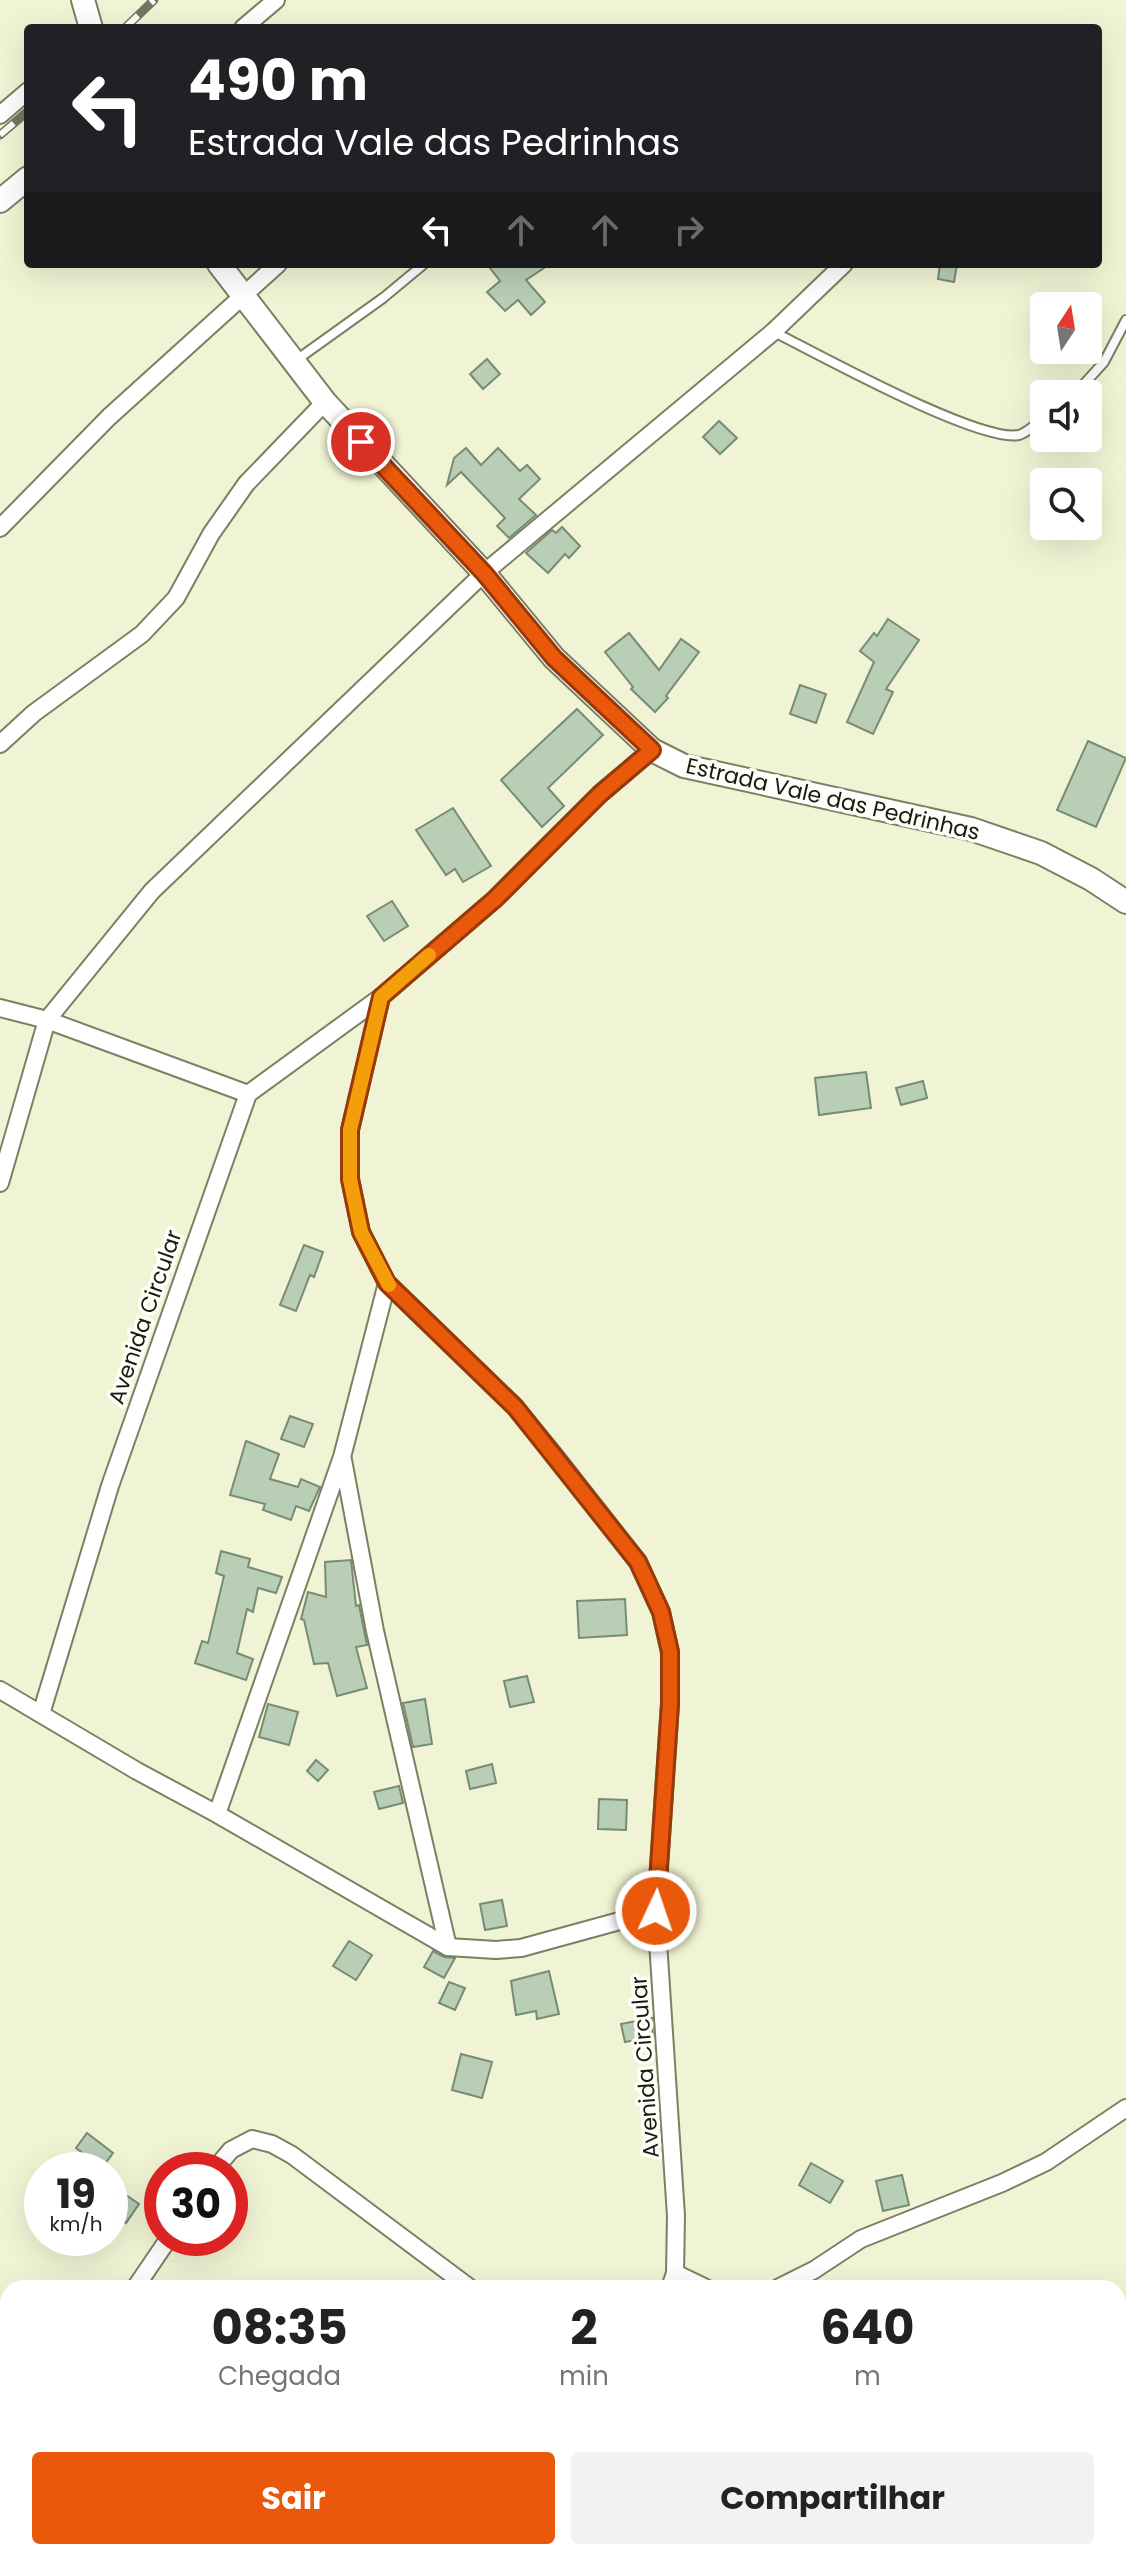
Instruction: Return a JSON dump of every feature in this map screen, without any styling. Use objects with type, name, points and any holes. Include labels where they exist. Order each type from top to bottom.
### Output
[{"type":"main road","points":[[83,0],[90,24]]},
{"type":"main road","points":[[0,201],[24,181]]},
{"type":"main road","name":"Estrada Vale das Pedrinhas","points":[[222,268],[325,402],[484,573],[554,658],[652,750],[684,766],[971,829],[1041,853],[1091,879],[1126,902]]},
{"type":"street","points":[[248,24],[276,0]]},
{"type":"street","points":[[0,115],[24,94]]},
{"type":"street","points":[[0,528],[109,417],[273,268]]},
{"type":"street","points":[[0,1183],[47,1020],[152,891],[484,573],[773,332],[840,268]]},
{"type":"street","points":[[0,744],[34,713],[150,625],[176,598],[211,534],[246,484],[325,402]]},
{"type":"street","points":[[0,1008],[47,1020],[248,1094],[381,997],[495,899],[600,794],[652,750]]},
{"type":"street","name":"Avenida Circular","points":[[381,997],[350,1130],[350,1179],[361,1232],[387,1283],[515,1407],[638,1562],[661,1612],[670,1652],[670,1704],[656,1911],[676,2216],[672,2280]]},
{"type":"street","name":"Avenida Circular","points":[[41,1714],[110,1486],[248,1094]]},
{"type":"street","points":[[217,1814],[342,1457],[387,1283]]},
{"type":"street","points":[[342,1457],[375,1631],[448,1947]]},
{"type":"street","points":[[0,1690],[448,1947],[521,1948],[656,1911]]},
{"type":"street","points":[[795,2280],[861,2239],[1002,2183],[1046,2162],[1126,2108]]},
{"type":"street","points":[[229,2152],[252,2139],[272,2144],[292,2155],[459,2280]]},
{"type":"street","points":[[140,2280],[157,2256]]},
{"type":"lane","points":[[294,361],[383,298],[419,268]]},
{"type":"lane","points":[[1088,380],[1104,362],[1126,320]]},
{"type":"lane","points":[[773,332],[959,423],[994,434],[1020,435],[1030,428]]},
{"type":"building","points":[[490,268],[544,268],[526,280],[545,302],[531,315],[518,300],[505,311],[487,292],[500,281]]},
{"type":"building","points":[[939,268],[956,268],[954,282],[938,279]]},
{"type":"building","points":[[487,359],[500,374],[483,389],[470,374]]},
{"type":"building","points":[[719,421],[737,438],[720,454],[703,437]]},
{"type":"building","points":[[466,448],[481,465],[498,448],[520,471],[527,465],[540,479],[519,499],[536,515],[509,538],[497,526],[505,518],[461,472],[447,485],[454,458]]},
{"type":"building","points":[[562,527],[580,546],[569,558],[565,554],[548,573],[526,553],[552,530],[556,533]]},
{"type":"building","points":[[888,619],[919,640],[886,689],[893,692],[873,734],[847,722],[874,662],[860,651],[874,633],[877,636]]},
{"type":"building","points":[[629,633],[659,670],[681,639],[699,652],[655,712],[631,689],[633,687],[605,652]]},
{"type":"building","points":[[800,685],[826,694],[816,723],[790,714]]},
{"type":"building","points":[[577,709],[603,735],[548,788],[564,806],[542,827],[501,780]]},
{"type":"building","points":[[1088,741],[1126,758],[1096,827],[1057,810]]},
{"type":"building","points":[[453,808],[491,866],[463,882],[455,869],[446,875],[416,830]]},
{"type":"building","points":[[392,901],[408,926],[384,941],[367,916]]},
{"type":"building","points":[[866,1072],[871,1108],[819,1115],[815,1078]]},
{"type":"building","points":[[923,1081],[927,1098],[901,1105],[896,1088]]},
{"type":"building","points":[[304,1245],[323,1252],[296,1311],[280,1305]]},
{"type":"building","points":[[290,1416],[313,1424],[304,1447],[281,1439]]},
{"type":"building","points":[[246,1441],[279,1454],[270,1479],[298,1487],[301,1479],[320,1487],[309,1511],[296,1506],[291,1520],[263,1510],[265,1504],[230,1495]]},
{"type":"building","points":[[221,1551],[250,1559],[248,1567],[282,1577],[276,1593],[258,1588],[253,1612],[247,1609],[237,1653],[253,1659],[246,1680],[195,1663],[202,1641],[208,1643],[224,1576],[216,1573]]},
{"type":"building","points":[[351,1560],[356,1606],[359,1605],[367,1645],[356,1647],[367,1688],[337,1696],[328,1663],[314,1664],[304,1620],[301,1619],[308,1592],[326,1597],[325,1562]]},
{"type":"building","points":[[625,1599],[627,1635],[579,1638],[577,1601]]},
{"type":"building","points":[[527,1676],[534,1702],[510,1707],[504,1681]]},
{"type":"building","points":[[425,1699],[432,1744],[413,1747],[403,1703]]},
{"type":"building","points":[[268,1704],[298,1712],[289,1745],[259,1737]]},
{"type":"building","points":[[316,1760],[328,1770],[318,1781],[307,1771]]},
{"type":"building","points":[[492,1764],[496,1783],[470,1789],[466,1771]]},
{"type":"building","points":[[399,1786],[403,1803],[379,1809],[374,1792]]},
{"type":"building","points":[[599,1799],[627,1800],[626,1830],[598,1829]]},
{"type":"building","points":[[502,1900],[507,1926],[485,1930],[480,1904]]},
{"type":"building","points":[[349,1941],[372,1955],[356,1980],[333,1966]]},
{"type":"building","points":[[433,1951],[455,1958],[444,1978],[424,1967]]},
{"type":"building","points":[[549,1971],[559,2014],[537,2019],[536,2011],[516,2015],[511,1981]]},
{"type":"building","points":[[449,1982],[465,1988],[455,2010],[439,2003]]},
{"type":"building","points":[[652,2018],[653,2037],[625,2042],[621,2024]]},
{"type":"building","points":[[461,2054],[492,2062],[482,2098],[452,2090]]},
{"type":"building","points":[[87,2133],[112,2152],[81,2152],[76,2148]]},
{"type":"building","points":[[811,2163],[843,2181],[830,2203],[799,2185]]},
{"type":"building","points":[[902,2175],[909,2205],[883,2211],[876,2181]]},
{"type":"building","points":[[128,2196],[139,2204],[128,2220]]},
{"type":"railway","points":[[129,24],[154,0]]},
{"type":"railway","points":[[0,135],[24,114]]},
{"type":"slow traffic","points":[[389,1285],[361,1232],[350,1179],[350,1130],[381,997],[429,955]]},
{"type":"route","points":[[361,442],[484,573],[554,658],[652,750],[600,794],[495,899],[381,997],[350,1130],[350,1179],[361,1232],[387,1283],[515,1407],[638,1562],[661,1612],[670,1652],[670,1704],[656,1911]]}]
